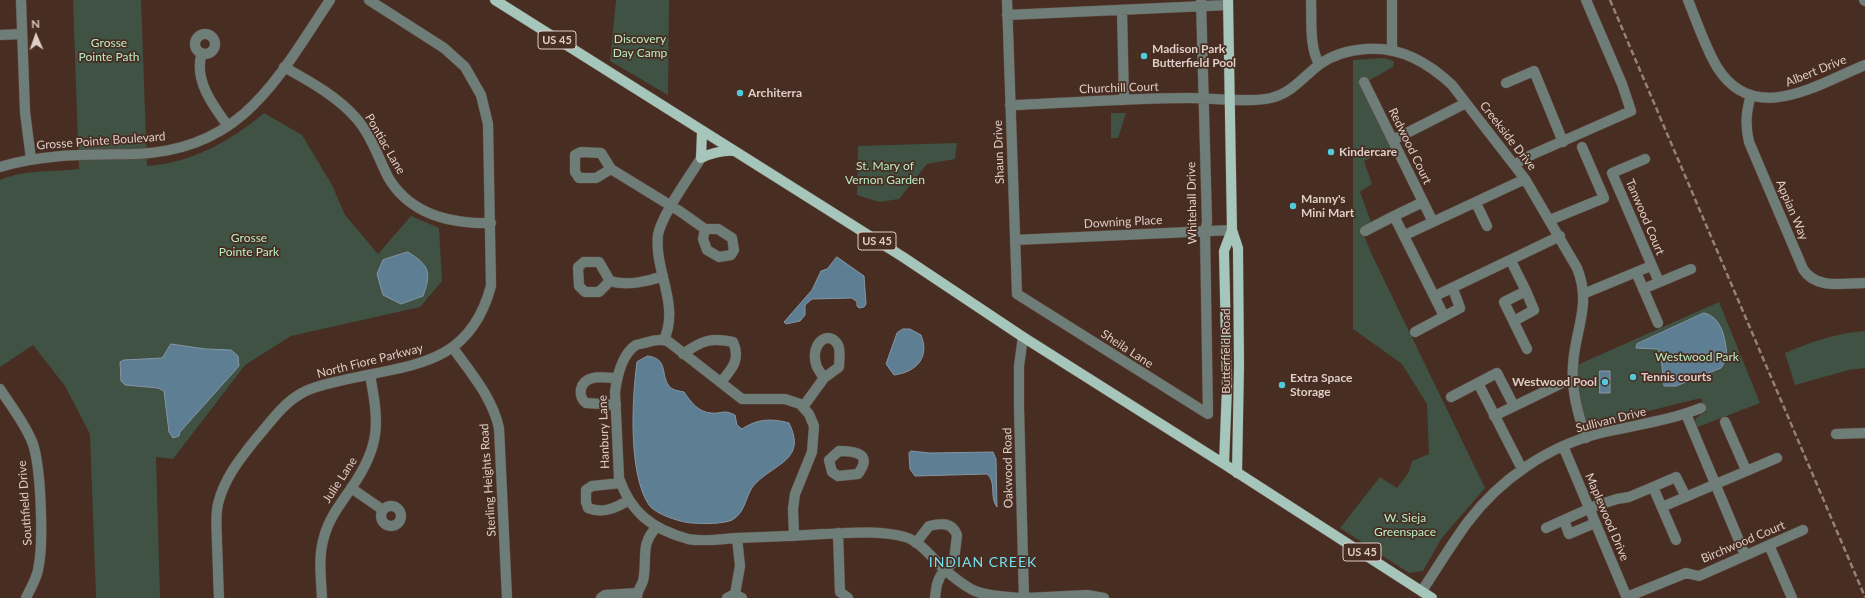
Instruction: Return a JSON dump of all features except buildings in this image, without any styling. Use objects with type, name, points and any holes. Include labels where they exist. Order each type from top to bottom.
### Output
[{"type":"main road","name":"US 45","points":[[495,0],[702,132],[903,257],[1023,337],[1432,598]]},
{"type":"main road","name":"Butterfield Road","points":[[1228,3],[1232,230],[1238,248],[1240,366],[1238,473]]},
{"type":"main road","points":[[702,132],[701,158],[712,153],[726,150],[734,151]]},
{"type":"main road","name":"Butterfield Road","points":[[1224,464],[1227,387],[1224,251],[1232,230]]},
{"type":"street","points":[[21,0],[25,112],[31,159]]},
{"type":"street","name":"Grosse Pointe Boulevard","points":[[0,167],[31,159],[145,154],[168,151],[195,143],[228,126],[262,98],[330,0]]},
{"type":"street","name":"North Fiore Parkway","points":[[219,598],[216,520],[223,486],[232,470],[246,452],[288,403],[302,393],[319,386],[412,366],[434,359],[453,348],[468,334],[477,323],[487,303],[492,277],[491,223],[486,112],[481,95],[465,67],[444,48],[369,0]]},
{"type":"street","name":"Shaun Drive","points":[[1007,0],[1017,294],[1025,299]]},
{"type":"street","points":[[1311,0],[1312,39],[1316,59],[1319,64]]},
{"type":"street","points":[[1392,0],[1392,51]]},
{"type":"street","points":[[1514,165],[1529,156],[1628,113],[1631,108],[1586,0]]},
{"type":"street","name":"Albert Drive","points":[[1688,0],[1716,66],[1727,81],[1736,88],[1751,95],[1776,99],[1791,96],[1865,64]]},
{"type":"street","points":[[1008,15],[1122,10],[1201,3],[1228,3]]},
{"type":"street","name":"Whitehall Drive","points":[[1201,3],[1207,222],[1205,231],[1207,406]]},
{"type":"street","points":[[1122,10],[1124,100]]},
{"type":"street","points":[[0,35],[22,34]]},
{"type":"street","name":"Creekside Drive","points":[[1230,99],[1262,100],[1277,96],[1298,85],[1319,64],[1342,53],[1365,49],[1392,51],[1409,55],[1433,68],[1452,85],[1525,179],[1560,236],[1578,272],[1583,294],[1583,312],[1575,349],[1572,379],[1577,411],[1586,438]]},
{"type":"street","points":[[202,53],[200,67],[204,86],[218,113],[228,126]]},
{"type":"street","name":"Pontiac Lane","points":[[284,67],[313,83],[341,104],[357,119],[365,131],[389,177],[405,198],[423,210],[442,219],[460,223],[491,223]]},
{"type":"street","points":[[1506,83],[1534,72],[1563,142]]},
{"type":"street","name":"Redwood Court","points":[[1364,82],[1433,222]]},
{"type":"street","name":"Appian Way","points":[[1751,95],[1746,117],[1746,128],[1749,142],[1803,269],[1812,279],[1824,284],[1865,283]]},
{"type":"street","name":"Churchill Court","points":[[1010,105],[1124,100],[1203,98],[1230,99]]},
{"type":"street","points":[[1393,140],[1466,103]]},
{"type":"street","points":[[1582,147],[1604,198]]},
{"type":"street","points":[[701,158],[660,224],[658,248],[670,306],[667,333],[664,340],[722,382],[742,399],[785,399],[800,404],[809,414],[814,426],[812,452],[795,494],[793,509],[794,536]]},
{"type":"street","name":"Tanwood Court","points":[[1645,159],[1612,173],[1659,282]]},
{"type":"street","points":[[610,169],[705,229]]},
{"type":"street","points":[[1596,179],[1612,173]]},
{"type":"street","points":[[1405,235],[1525,179]]},
{"type":"street","points":[[1550,220],[1620,191]]},
{"type":"street","points":[[1365,231],[1423,202]]},
{"type":"street","points":[[1476,203],[1487,226]]},
{"type":"street","points":[[1394,216],[1405,235],[1444,316]]},
{"type":"street","name":"Downing Place","points":[[1015,240],[1232,230]]},
{"type":"street","points":[[1435,296],[1453,289],[1560,236]]},
{"type":"street","points":[[1511,261],[1534,310],[1514,321]]},
{"type":"street","points":[[1583,294],[1651,266]]},
{"type":"street","points":[[1643,289],[1691,269]]},
{"type":"street","points":[[1636,272],[1658,323]]},
{"type":"street","points":[[610,281],[617,283],[651,280],[663,276]]},
{"type":"street","points":[[1415,332],[1460,308],[1453,289]]},
{"type":"street","points":[[1526,291],[1504,302],[1527,349]]},
{"type":"street","name":"Sheila Lane","points":[[1025,299],[1208,414],[1207,406]]},
{"type":"street","name":"Oakwood Road","points":[[1023,337],[1019,366],[1019,408],[1024,598]]},
{"type":"street","name":"Hanbury Lane","points":[[664,340],[651,341],[636,346],[628,355],[621,367],[615,392],[620,482],[635,510],[645,520],[657,527],[689,539],[875,532],[906,537],[916,543],[970,594],[1024,598],[1087,595],[1104,598]]},
{"type":"street","points":[[683,354],[698,343],[724,340],[733,342],[737,350],[737,360],[733,368],[722,382]]},
{"type":"street","name":"Sterling Heights Road","points":[[453,348],[484,392],[492,406],[499,428],[507,598]]},
{"type":"street","points":[[1451,397],[1497,373],[1514,406]]},
{"type":"street","name":"Julie Lane","points":[[322,598],[321,555],[324,538],[336,510],[367,465],[376,436],[376,406],[370,375]]},
{"type":"street","points":[[616,405],[586,403],[581,396],[581,391],[583,384],[587,380],[594,378],[618,378]]},
{"type":"street","points":[[803,407],[824,378]]},
{"type":"street","points":[[1478,383],[1522,469]]},
{"type":"street","points":[[1494,416],[1560,384]]},
{"type":"street","name":"Southfield Drive","points":[[0,389],[28,433],[33,445],[38,468],[41,553],[38,570],[26,598]]},
{"type":"street","name":"Sullivan Drive","points":[[1422,591],[1449,549],[1477,511],[1492,494],[1522,469],[1563,446],[1586,438],[1667,420],[1701,408]]},
{"type":"street","points":[[1686,414],[1745,554]]},
{"type":"street","points":[[1724,422],[1746,470]]},
{"type":"street","points":[[1836,434],[1865,433]]},
{"type":"street","name":"Maplewood Drive","points":[[1563,446],[1627,598]]},
{"type":"street","points":[[812,452],[829,460]]},
{"type":"street","points":[[1662,507],[1715,483],[1777,458]]},
{"type":"street","points":[[1546,528],[1616,499],[1629,498],[1676,477],[1686,497]]},
{"type":"street","points":[[620,482],[592,486],[586,490],[586,502],[588,508],[593,510],[613,510],[629,500]]},
{"type":"street","points":[[1653,487],[1676,540]]},
{"type":"street","points":[[351,488],[383,510]]},
{"type":"street","points":[[1564,520],[1569,534],[1595,523]]},
{"type":"street","points":[[916,543],[929,526],[946,524],[951,526],[957,535],[954,561],[945,570],[936,587],[935,598]]},
{"type":"street","points":[[601,598],[606,595],[637,595],[643,581],[643,554],[646,543],[652,532],[657,527]]},
{"type":"street","name":"Birchwood Court","points":[[1627,598],[1686,573],[1699,576],[1745,554],[1803,530]]},
{"type":"street","points":[[838,534],[836,595],[848,598]]},
{"type":"street","points":[[734,597],[740,566],[737,538]]},
{"type":"street","points":[[1769,545],[1792,598]]},
{"type":"green space","points":[[73,0],[141,0],[147,166],[179,160],[210,149],[238,133],[264,113],[302,135],[332,185],[345,215],[378,254],[411,216],[439,228],[442,281],[420,307],[291,336],[245,365],[173,459],[156,457],[160,598],[96,598],[90,434],[65,386],[33,345],[0,367],[0,180],[29,172],[79,169]]},
{"type":"green space","name":"Discovery Day Camp","points":[[616,0],[669,0],[668,95],[610,61]]},
{"type":"green space","name":"W. Sieja Greenspace","points":[[1384,58],[1394,61],[1393,67],[1368,81],[1366,78],[1359,81],[1394,147],[1364,161],[1372,184],[1360,192],[1371,222],[1361,228],[1372,255],[1485,488],[1441,539],[1423,571],[1409,573],[1340,528],[1380,477],[1397,488],[1409,472],[1412,461],[1429,454],[1427,404],[1402,364],[1353,329],[1353,60]]},
{"type":"green space","points":[[1111,113],[1126,113],[1118,138],[1111,138]]},
{"type":"green space","name":"St. Mary of Vernon Garden","points":[[957,143],[955,159],[927,164],[899,199],[879,202],[857,195],[858,146]]},
{"type":"green space","name":"Westwood Park","points":[[1719,302],[1760,403],[1695,428],[1697,418],[1706,412],[1701,398],[1592,425],[1586,423],[1578,400],[1575,366]]},
{"type":"green space","points":[[1865,331],[1865,368],[1849,370],[1795,385],[1785,353],[1824,339]]},
{"type":"water","points":[[408,252],[424,265],[428,275],[423,296],[401,304],[383,295],[377,274],[383,260]]},
{"type":"water","points":[[837,257],[864,276],[866,304],[864,307],[859,308],[857,306],[857,302],[852,298],[812,299],[805,305],[805,315],[800,321],[786,324],[784,322],[812,290],[821,271],[827,269]]},
{"type":"water","points":[[1704,313],[1715,319],[1719,325],[1726,345],[1727,358],[1721,368],[1676,386],[1664,386],[1661,356],[1658,349],[1636,348],[1637,344]]},
{"type":"water","points":[[903,329],[910,329],[921,335],[924,350],[920,362],[915,367],[909,371],[894,375],[886,364],[897,333]]},
{"type":"water","points":[[171,344],[206,349],[231,350],[238,356],[239,366],[180,432],[179,436],[173,438],[169,432],[164,391],[158,388],[125,385],[121,381],[120,362],[124,360],[162,358]]},
{"type":"water","points":[[648,356],[659,360],[662,364],[666,381],[669,386],[684,392],[692,403],[702,411],[711,413],[728,412],[735,415],[737,425],[742,429],[753,423],[764,420],[776,420],[789,423],[794,435],[792,453],[780,465],[764,476],[752,487],[741,512],[732,520],[701,524],[688,523],[663,515],[649,505],[642,491],[638,475],[633,435],[637,362]]},
{"type":"water","name":"Westwood Pool","points":[[1600,371],[1610,371],[1610,393],[1600,393]]},
{"type":"water","points":[[911,451],[930,453],[993,452],[996,459],[997,507],[993,499],[992,481],[987,474],[915,476],[910,469],[909,453]]},
{"type":"railway","points":[[1610,0],[1865,597]]},
{"type":"place","name":"Madison Park Butterfield Pool","points":[[1144,56]]},
{"type":"place","name":"Architerra","points":[[740,93]]},
{"type":"place","name":"Kindercare","points":[[1331,152]]},
{"type":"place","name":"Manny's Mini Mart","points":[[1293,206]]},
{"type":"place","name":"Tennis courts","points":[[1633,377]]},
{"type":"place","name":"Westwood Pool","points":[[1605,382]]},
{"type":"place","name":"Extra Space Storage","points":[[1282,385]]},
{"type":"district","name":"INDIAN CREEK","points":[[983,562]]},
{"type":"park label","name":"Grosse Pointe Path","points":[[109,50]]},
{"type":"park label","name":"Grosse Pointe Park","points":[[249,245]]}]
